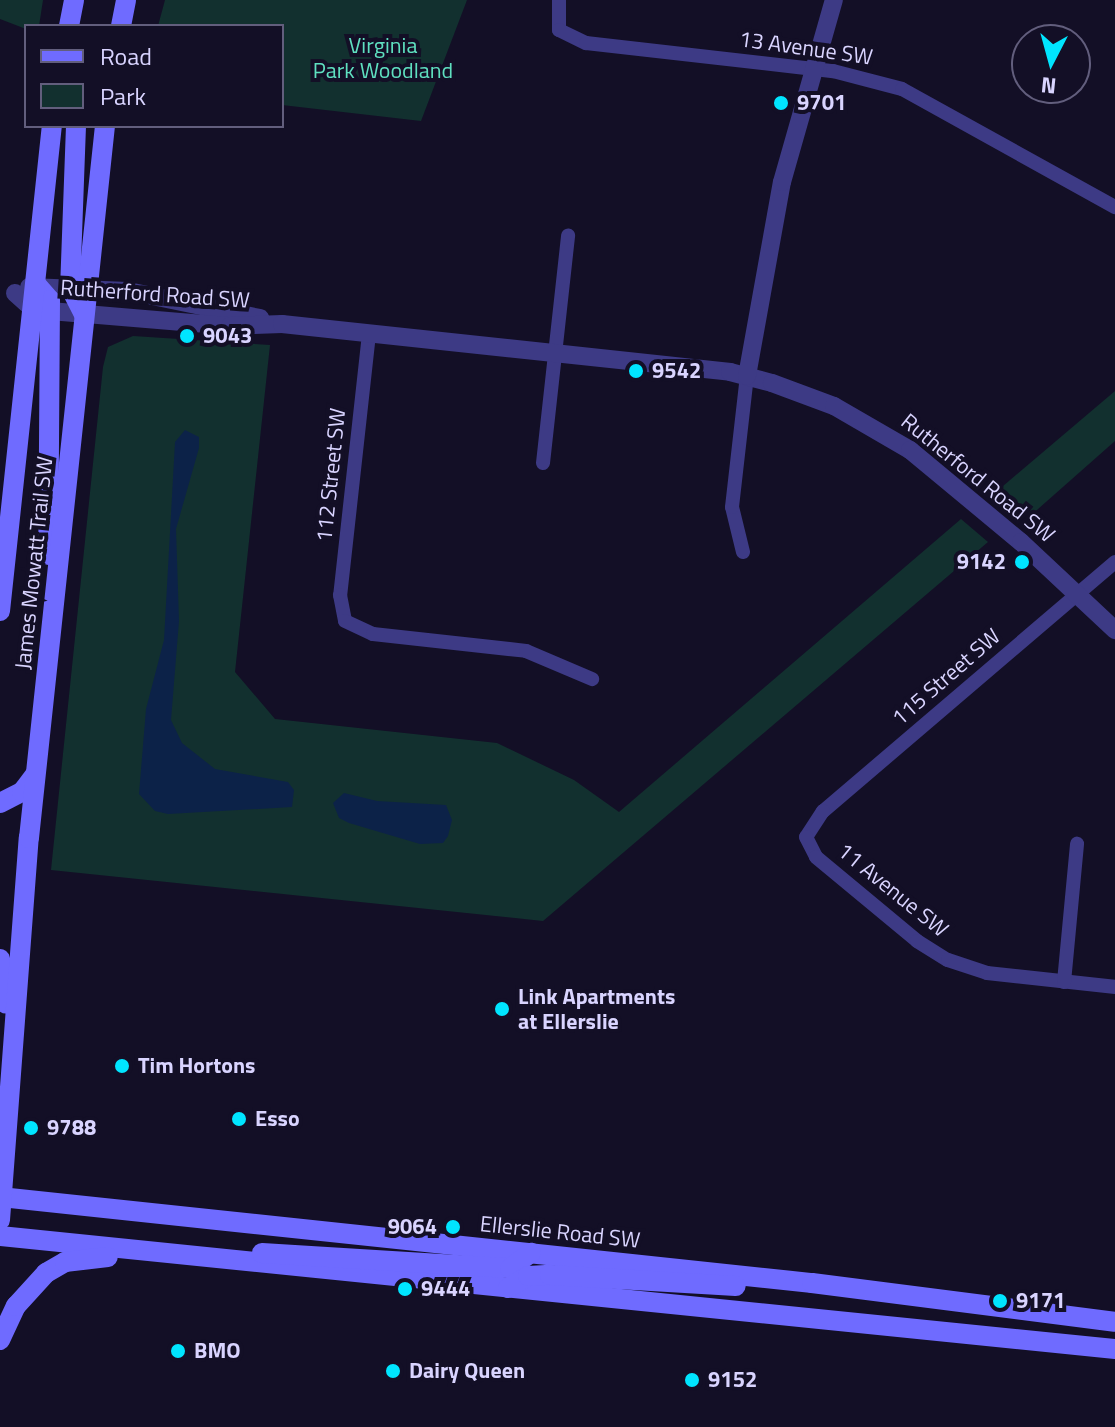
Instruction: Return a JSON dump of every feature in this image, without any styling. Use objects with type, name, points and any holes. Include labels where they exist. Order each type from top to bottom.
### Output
[{"type":"main road","points":[[70,24],[77,0]]},
{"type":"main road","points":[[77,0],[80,24]]},
{"type":"main road","points":[[121,24],[126,0]]},
{"type":"main road","name":"James Mowatt Trail SW","points":[[0,611],[42,310],[36,284],[52,128]]},
{"type":"main road","points":[[76,128],[78,287],[84,315]]},
{"type":"main road","points":[[78,287],[105,128]]},
{"type":"main road","points":[[42,310],[47,548],[55,600]]},
{"type":"main road","name":"James Mowatt Trail SW","points":[[0,1220],[12,1036],[35,775],[84,315]]},
{"type":"main road","points":[[0,803],[22,792],[35,775]]},
{"type":"main road","points":[[0,959],[12,1036]]},
{"type":"main road","name":"Ellerslie Road SW","points":[[1,1197],[812,1283],[1115,1322]]},
{"type":"main road","points":[[0,1236],[1115,1349]]},
{"type":"main road","points":[[214,1259],[315,1253],[510,1268],[531,1253]]},
{"type":"main road","points":[[0,1340],[30,1286],[65,1262],[172,1255]]},
{"type":"main road","points":[[508,1288],[517,1280],[550,1275],[692,1287],[812,1283]]},
{"type":"street","name":"13 Avenue SW","points":[[559,0],[559,30],[586,43],[812,68],[859,76],[922,98],[1115,207]]},
{"type":"street","points":[[743,552],[732,507],[747,376],[771,229],[812,68],[834,0]]},
{"type":"street","points":[[543,463],[568,235]]},
{"type":"street","name":"Rutherford Road SW","points":[[8,292],[36,284],[78,287],[203,304],[282,324]]},
{"type":"street","name":"Rutherford Road SW","points":[[8,292],[42,310],[84,315],[282,324],[747,376],[834,406],[884,433],[1078,593],[1115,630]]},
{"type":"street","name":"112 Street SW","points":[[369,334],[340,595],[345,621],[373,634],[526,651],[592,679]]},
{"type":"street","name":"115 Street SW","points":[[808,827],[1115,562]]},
{"type":"street","name":"11 Avenue SW","points":[[808,827],[808,843],[816,857],[929,950],[987,973],[1115,987]]},
{"type":"street","points":[[1064,982],[1077,844]]},
{"type":"green space","points":[[0,0],[43,0],[39,24],[24,24],[24,28],[0,19]]},
{"type":"green space","name":"Virginia Park Woodland","points":[[165,0],[467,0],[421,121],[284,105],[284,24],[159,24]]},
{"type":"green space","points":[[133,336],[270,345],[235,672],[275,719],[497,743],[574,780],[619,812],[961,519],[988,542],[543,921],[51,870],[103,367],[108,347]]},
{"type":"green space","points":[[1115,391],[1115,441],[1029,517],[996,492]]},
{"type":"water","points":[[185,430],[199,437],[199,448],[176,529],[179,621],[171,720],[182,743],[215,769],[288,782],[294,790],[292,807],[168,814],[155,811],[139,794],[146,709],[164,640],[175,442]]},
{"type":"water","points":[[344,793],[377,801],[446,805],[452,820],[448,836],[443,843],[420,844],[349,823],[339,818],[333,803]]},
{"type":"place","name":"9701","points":[[781,103]]},
{"type":"place","name":"9043","points":[[187,336]]},
{"type":"place","name":"9542","points":[[636,371]]},
{"type":"place","name":"9142","points":[[1022,562]]},
{"type":"place","name":"Link Apartments at Ellerslie","points":[[502,1009]]},
{"type":"place","name":"Tim Hortons","points":[[122,1066]]},
{"type":"place","name":"Esso","points":[[239,1119]]},
{"type":"place","name":"9788","points":[[31,1128]]},
{"type":"place","name":"9064","points":[[453,1227]]},
{"type":"place","name":"9444","points":[[405,1289]]},
{"type":"place","name":"9171","points":[[1000,1301]]},
{"type":"place","name":"BMO","points":[[178,1351]]},
{"type":"place","name":"Dairy Queen","points":[[393,1371]]},
{"type":"place","name":"9152","points":[[692,1380]]}]
